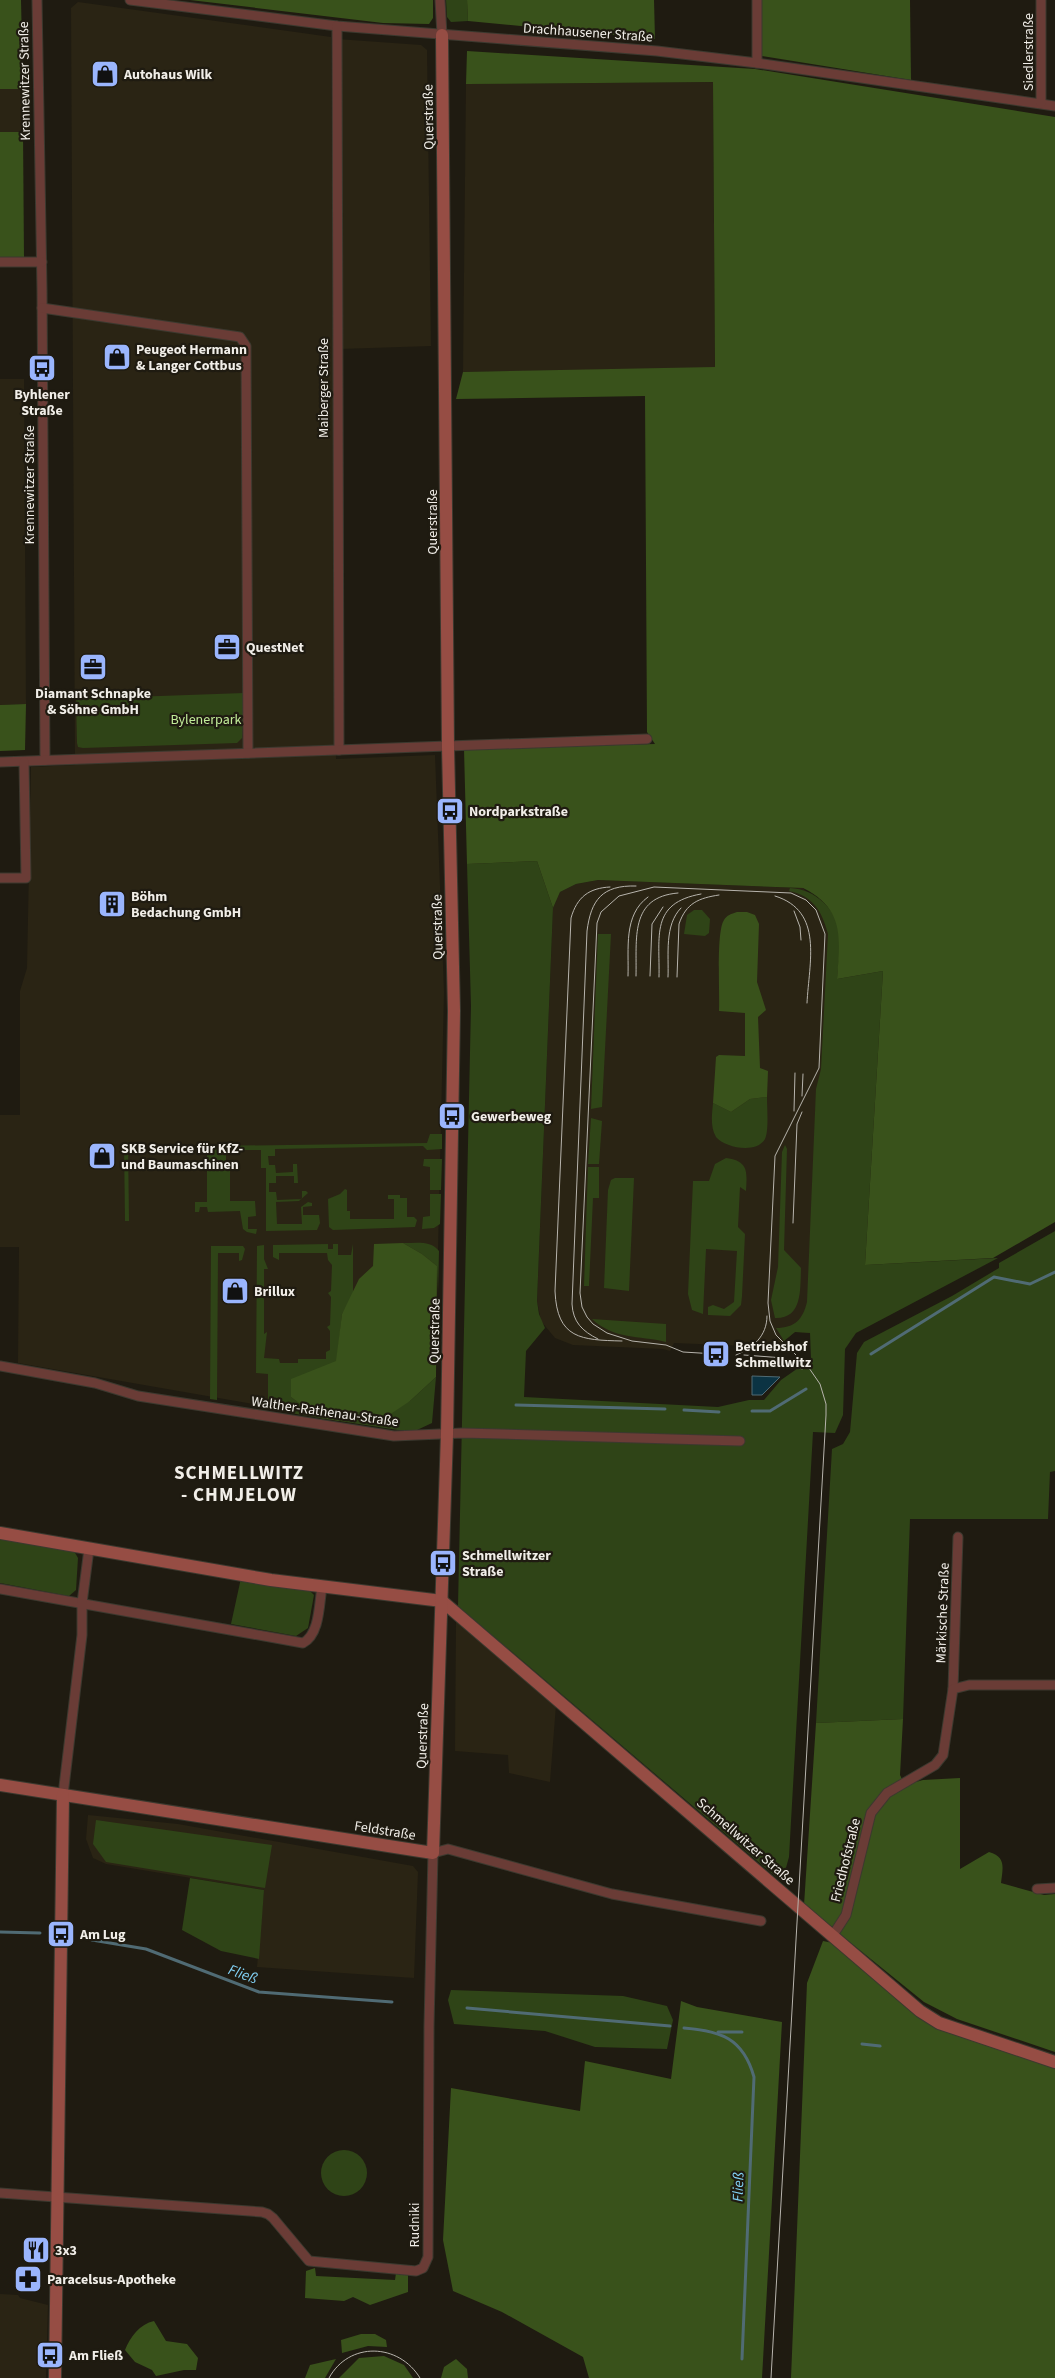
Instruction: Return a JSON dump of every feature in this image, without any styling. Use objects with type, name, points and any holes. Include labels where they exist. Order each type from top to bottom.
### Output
[{"type":"street","name":"Krennewitzer Straße","points":[[36,0],[42,262],[44,760]]},
{"type":"street","name":"Drachhausener Straße","points":[[130,0],[337,26],[656,51],[756,62],[1055,106]]},
{"type":"street","name":"Querstraße","points":[[433,1853],[447,1434],[454,1011],[448,747],[442,35],[440,0]]},
{"type":"street","points":[[756,62],[757,0]]},
{"type":"street","name":"Siedlerstraße","points":[[1041,0],[1041,103]]},
{"type":"street","name":"Maiberger Straße","points":[[337,26],[339,750]]},
{"type":"street","points":[[0,262],[42,262]]},
{"type":"street","points":[[42,308],[240,337],[246,346],[248,754]]},
{"type":"street","points":[[0,762],[647,740]]},
{"type":"street","points":[[0,878],[26,878],[24,762]]},
{"type":"street","name":"Walther-Rathenau-Straße","points":[[0,1366],[95,1383],[138,1396],[394,1436],[463,1433],[740,1441]]},
{"type":"street","points":[[0,1533],[322,1587],[442,1601]]},
{"type":"street","name":"Märkische Straße","points":[[953,1689],[958,1537]]},
{"type":"street","points":[[55,2378],[63,1795],[82,1635],[82,1603],[89,1549]]},
{"type":"street","points":[[0,1589],[304,1643],[310,1639],[315,1630],[322,1587]]},
{"type":"street","name":"Schmellwitzer Straße","points":[[442,1601],[920,2011],[939,2023],[1055,2062]]},
{"type":"street","points":[[953,1689],[969,1685],[1055,1685]]},
{"type":"street","name":"Friedhofstraße","points":[[833,1935],[846,1915],[871,1813],[887,1793],[935,1765],[944,1755],[953,1689]]},
{"type":"street","name":"Feldstraße","points":[[0,1784],[433,1853],[448,1850],[612,1894],[761,1921]]},
{"type":"street","name":"Rudniki","points":[[58,2198],[262,2212],[274,2218],[309,2261],[416,2271],[423,2268],[428,2257],[429,2026],[433,1853]]},
{"type":"street","points":[[1037,1890],[1055,1888]]},
{"type":"street","points":[[0,2193],[58,2198]]},
{"type":"shaded area","points":[[78,2],[331,37],[336,759],[435,755],[444,992],[437,1294],[397,1429],[18,1363],[19,1247],[0,1247],[0,1115],[20,1115],[20,991],[27,968],[31,767],[75,765],[71,8]]},
{"type":"shaded area","points":[[337,39],[421,45],[427,50],[431,346],[340,349]]},
{"type":"shaded area","points":[[713,82],[715,368],[463,372],[466,84]]},
{"type":"shaded area","points":[[0,89],[23,89],[23,132],[0,132]]},
{"type":"shaded area","points":[[0,379],[24,379],[26,704],[0,705]]},
{"type":"shaded area","points":[[598,880],[803,888],[836,922],[810,1333],[795,1332],[776,1348],[755,1348],[751,1343],[747,1346],[674,1343],[670,1351],[663,1349],[573,1345],[555,1338],[541,1321],[537,1301],[553,908],[560,892],[576,884]]},
{"type":"shaded area","points":[[456,1621],[556,1705],[550,1782],[509,1773],[508,1755],[455,1751]]},
{"type":"shaded area","points":[[88,1815],[178,1824],[413,1866],[418,1872],[414,1978],[257,1967],[264,1890],[106,1864],[93,1858],[86,1839]]},
{"type":"shaded area","points":[[0,2294],[18,2295],[20,2298],[48,2305],[46,2378],[0,2378]]},
{"type":"green space","points":[[0,0],[21,0],[23,89],[0,89]]},
{"type":"green space","points":[[190,0],[433,0],[433,18],[429,24],[383,23]]},
{"type":"green space","points":[[446,0],[467,0],[468,21],[451,22],[447,17]]},
{"type":"green space","points":[[467,0],[654,0],[655,39],[468,21]]},
{"type":"green space","points":[[762,0],[910,0],[911,80],[762,56]]},
{"type":"green space","points":[[467,51],[755,69],[1055,117],[1055,1222],[993,1258],[865,1265],[883,971],[837,979],[839,938],[837,926],[833,915],[817,896],[803,888],[598,880],[576,884],[560,892],[553,908],[537,861],[467,864],[464,749],[655,744],[647,732],[645,396],[456,399],[463,372],[715,367],[713,82],[466,84]]},
{"type":"green space","points":[[0,132],[23,132],[24,258],[0,258]]},
{"type":"green space","name":"Bylenerpark","points":[[244,693],[242,738],[237,743],[78,747],[76,699]]},
{"type":"green space","points":[[26,704],[25,750],[0,751],[0,705]]},
{"type":"green space","points":[[537,861],[553,908],[537,1301],[539,1314],[545,1328],[526,1351],[524,1397],[718,1407],[749,1400],[764,1400],[781,1380],[811,1359],[810,1333],[795,1332],[784,1341],[776,1328],[783,1328],[797,1321],[803,1313],[807,1302],[816,1089],[821,1069],[828,934],[823,918],[815,906],[804,897],[789,891],[790,888],[799,889],[816,896],[834,917],[840,935],[837,979],[883,971],[865,1265],[998,1258],[856,1333],[845,1349],[843,1415],[835,1433],[813,1432],[789,1857],[782,1882],[458,1606],[471,1006],[467,864]]},
{"type":"green space","points":[[694,910],[702,910],[710,919],[709,933],[705,936],[684,934],[687,915]]},
{"type":"green space","points":[[737,912],[747,912],[755,915],[759,924],[757,982],[766,1010],[758,1017],[760,1068],[768,1071],[767,1097],[750,1099],[731,1112],[713,1103],[716,1057],[719,1055],[745,1056],[745,1013],[719,1011],[720,937],[726,917]]},
{"type":"green space","points":[[598,934],[611,934],[602,1107],[591,1109]]},
{"type":"green space","points":[[767,1097],[767,1130],[765,1139],[761,1144],[755,1147],[741,1148],[726,1144],[716,1137],[712,1125],[713,1103],[731,1112],[750,1099]]},
{"type":"green space","points":[[591,1118],[602,1121],[599,1164],[588,1164]]},
{"type":"green space","points":[[430,1134],[442,1134],[442,1149],[427,1150],[423,1146],[275,1149],[275,1156],[268,1156],[269,1165],[275,1165],[276,1173],[293,1172],[293,1164],[297,1164],[298,1183],[294,1183],[294,1176],[276,1176],[276,1183],[269,1183],[269,1192],[276,1192],[277,1200],[301,1199],[299,1201],[276,1202],[277,1224],[302,1224],[301,1207],[308,1202],[312,1203],[312,1206],[303,1207],[303,1215],[319,1215],[320,1223],[317,1230],[266,1231],[266,1168],[261,1168],[261,1150],[226,1150],[226,1168],[230,1168],[230,1201],[255,1201],[256,1216],[248,1217],[248,1229],[257,1229],[256,1234],[243,1229],[240,1211],[208,1212],[207,1207],[200,1207],[199,1212],[195,1212],[195,1202],[207,1202],[207,1150],[210,1149],[210,1146],[427,1143]]},
{"type":"green space","points":[[124,1142],[128,1142],[129,1221],[125,1221]]},
{"type":"green space","points":[[785,1145],[787,1149],[784,1250],[801,1268],[800,1293],[791,1314],[775,1318],[771,1300],[778,1267],[782,1152]]},
{"type":"green space","points":[[726,1158],[743,1165],[747,1178],[746,1191],[740,1187],[738,1227],[745,1234],[741,1305],[730,1316],[708,1315],[708,1307],[713,1305],[724,1309],[734,1302],[737,1251],[706,1249],[703,1314],[692,1310],[688,1294],[693,1181],[709,1181],[715,1164]]},
{"type":"green space","points":[[424,1159],[442,1159],[441,1190],[430,1190],[430,1167],[423,1166]]},
{"type":"green space","points":[[588,1167],[599,1167],[599,1198],[593,1198],[589,1286],[584,1286]]},
{"type":"green space","points":[[615,1178],[634,1178],[629,1291],[604,1288],[608,1190],[611,1180]]},
{"type":"green space","points":[[345,1189],[347,1190],[347,1211],[350,1211],[350,1219],[394,1219],[394,1199],[388,1199],[388,1195],[400,1195],[400,1198],[407,1198],[407,1217],[414,1217],[417,1220],[415,1227],[333,1230],[329,1227],[328,1199],[340,1194]]},
{"type":"green space","points":[[302,1191],[306,1191],[308,1193],[302,1198]]},
{"type":"green space","points":[[430,1194],[441,1194],[440,1224],[434,1228],[422,1229],[423,1217],[430,1216]]},
{"type":"green space","points":[[1055,1231],[1055,1471],[1050,1472],[1048,1519],[910,1519],[903,1719],[816,1723],[832,1449],[843,1444],[850,1432],[857,1353],[864,1342],[952,1296],[999,1268],[999,1263]]},
{"type":"green space","points":[[403,1243],[428,1244],[436,1247],[439,1251],[438,1294],[437,1266],[422,1254]]},
{"type":"green space","points":[[403,1243],[422,1254],[437,1266],[436,1377],[410,1401],[386,1417],[364,1410],[339,1421],[319,1418],[291,1397],[291,1379],[336,1361],[342,1314],[359,1279],[373,1266],[374,1244]]},
{"type":"green space","points":[[328,1244],[328,1249],[333,1249],[333,1244],[338,1244],[338,1255],[351,1255],[353,1244],[353,1294],[342,1314],[337,1361],[291,1397],[319,1418],[268,1409],[268,1374],[256,1373],[257,1246],[264,1245],[264,1259],[268,1269],[264,1269],[264,1334],[267,1332],[264,1358],[279,1359],[280,1363],[298,1363],[298,1359],[326,1359],[326,1352],[330,1350],[330,1331],[327,1327],[330,1325],[331,1297],[328,1293],[331,1291],[332,1265],[328,1260],[327,1253],[279,1253],[279,1260],[273,1257],[273,1245]]},
{"type":"green space","points":[[211,1246],[243,1246],[245,1249],[242,1260],[239,1261],[239,1253],[218,1253],[217,1400],[210,1399]]},
{"type":"green space","points":[[592,1319],[666,1324],[666,1342],[618,1334],[601,1326]]},
{"type":"green space","points":[[436,1377],[432,1423],[417,1430],[398,1430],[339,1421],[364,1410],[410,1401]]},
{"type":"green space","points":[[0,1539],[74,1551],[78,1558],[76,1590],[69,1596],[0,1583]]},
{"type":"green space","points":[[241,1578],[310,1591],[314,1595],[308,1628],[296,1636],[231,1624]]},
{"type":"green space","points":[[903,1719],[900,1775],[905,1785],[923,1780],[960,1778],[960,1869],[989,1852],[1001,1860],[1003,1867],[1001,1883],[1044,1895],[1055,1894],[1055,2052],[957,2019],[924,2002],[804,1905],[816,1723]]},
{"type":"green space","points":[[96,1820],[272,1845],[265,1888],[106,1862],[93,1844]]},
{"type":"green space","points":[[190,1878],[264,1890],[259,1959],[221,1951],[182,1930]]},
{"type":"green space","points":[[823,1941],[833,1943],[913,2013],[1055,2068],[1055,2378],[791,2378],[807,1983]]},
{"type":"green space","points":[[451,1990],[623,1996],[667,2006],[673,2020],[667,2049],[595,2047],[545,2031],[454,2024],[448,2000]]},
{"type":"green space","points":[[681,2001],[697,2007],[782,2022],[762,2378],[589,2378],[583,2357],[502,2312],[453,2291],[443,2240],[451,2088],[580,2111],[585,2061],[671,2079]]},
{"type":"green space","points":[[339,2150],[349,2150],[361,2156],[366,2164],[366,2182],[361,2190],[353,2195],[339,2196],[331,2193],[324,2186],[321,2178],[321,2168],[324,2160],[331,2153]]},
{"type":"green space","points":[[315,2268],[316,2276],[395,2280],[396,2273],[408,2274],[408,2292],[370,2305],[353,2297],[344,2301],[305,2298],[306,2271]]},
{"type":"green space","points":[[154,2321],[166,2341],[187,2344],[198,2358],[196,2370],[184,2370],[156,2376],[152,2370],[135,2362],[125,2350],[127,2345],[140,2328]]},
{"type":"green space","points":[[361,2334],[375,2334],[386,2340],[387,2347],[368,2346],[342,2353],[341,2340]]},
{"type":"green space","points":[[384,2356],[404,2365],[413,2378],[339,2378],[359,2358]]},
{"type":"green space","points":[[336,2359],[325,2378],[305,2378],[310,2365]]},
{"type":"green space","points":[[456,2359],[467,2369],[468,2378],[441,2378],[444,2367]]},
{"type":"water","points":[[752,1376],[780,1377],[762,1395],[752,1395]]},
{"type":"waterway","points":[[871,1354],[994,1277],[1030,1284],[1055,1272]]},
{"type":"waterway","points":[[752,1411],[770,1411],[806,1389]]},
{"type":"waterway","points":[[516,1405],[665,1409]]},
{"type":"waterway","points":[[684,1410],[719,1412]]},
{"type":"waterway","name":"Fließ","points":[[0,1932],[40,1933]]},
{"type":"waterway","name":"Fließ","points":[[92,1940],[146,1949],[259,1992],[392,2002]]},
{"type":"waterway","name":"Fließ","points":[[467,2008],[670,2026]]},
{"type":"waterway","name":"Fließ","points":[[684,2028],[709,2031],[729,2039],[744,2053],[754,2077],[742,2359]]},
{"type":"waterway","name":"Fließ","points":[[718,2032],[742,2032]]},
{"type":"waterway","name":"Fließ","points":[[862,2044],[880,2046]]},
{"type":"tram line","points":[[598,1339],[587,1333],[576,1321],[572,1304],[587,931],[592,911],[600,896],[615,888],[636,886]]},
{"type":"tram line","points":[[610,887],[596,889],[585,895],[580,899],[571,918],[555,1291],[561,1319],[566,1328],[574,1334],[595,1340],[622,1341]]},
{"type":"tram line","points":[[716,1354],[683,1352],[666,1345],[632,1341],[607,1333],[593,1324],[587,1317],[582,1307],[580,1293],[597,923],[601,912],[619,896],[654,887],[791,893],[806,900],[816,910],[825,934],[819,1068],[775,1156],[768,1303],[770,1321],[776,1335],[809,1368],[820,1384],[826,1404],[771,2378]]},
{"type":"tram line","points":[[636,976],[637,935],[643,911],[651,902],[662,896],[678,893]]},
{"type":"tram line","points":[[659,977],[659,935],[661,923],[666,913],[673,905],[685,898],[701,894]]},
{"type":"tram line","points":[[677,977],[679,924],[685,911],[699,900],[719,895]]},
{"type":"tram line","points":[[775,896],[791,903],[801,913],[807,926],[811,955],[807,1003]]},
{"type":"tram line","points":[[628,976],[628,944],[631,923],[634,913],[648,897]]},
{"type":"tram line","points":[[650,976],[652,924],[663,907]]},
{"type":"tram line","points":[[668,977],[670,932],[672,923],[681,908]]},
{"type":"tram line","points":[[794,911],[800,927],[801,940]]},
{"type":"tram line","points":[[794,1111],[795,1073]]},
{"type":"tram line","points":[[802,1096],[803,1074]]},
{"type":"tram line","points":[[793,1223],[797,1124],[802,1112]]},
{"type":"tram line","points":[[736,1355],[748,1349],[762,1335],[765,1330],[767,1316]]},
{"type":"tram line","points":[[744,1355],[784,1358],[802,1369]]},
{"type":"tram line","points":[[329,2378],[338,2366],[349,2357],[374,2351],[400,2358],[411,2366],[420,2378]]},
{"type":"place","name":"Autohaus Wilk","points":[[105,74]]},
{"type":"place","name":"Peugeot Hermann & Langer Cottbus","points":[[117,357]]},
{"type":"place","name":"Byhlener Straße","points":[[42,368]]},
{"type":"place","name":"QuestNet","points":[[227,647]]},
{"type":"place","name":"Diamant Schnapke & Söhne GmbH","points":[[93,667]]},
{"type":"place","name":"Nordparkstraße","points":[[450,811]]},
{"type":"place","name":"Böhm Bedachung GmbH","points":[[112,904]]},
{"type":"place","name":"Gewerbeweg","points":[[452,1116]]},
{"type":"place","name":"SKB Service für KfZ- und Baumaschinen","points":[[102,1156]]},
{"type":"place","name":"Brillux","points":[[235,1291]]},
{"type":"place","name":"Betriebshof Schmellwitz","points":[[716,1354]]},
{"type":"place","name":"Schmellwitzer Straße","points":[[443,1563]]},
{"type":"place","name":"Am Lug","points":[[61,1934]]},
{"type":"place","name":"3x3","points":[[36,2250]]},
{"type":"place","name":"Paracelsus-Apotheke","points":[[28,2279]]},
{"type":"place","name":"Am Fließ","points":[[50,2355]]},
{"type":"district","name":"SCHMELLWITZ - CHMJELOW","points":[[239,1483]]}]
